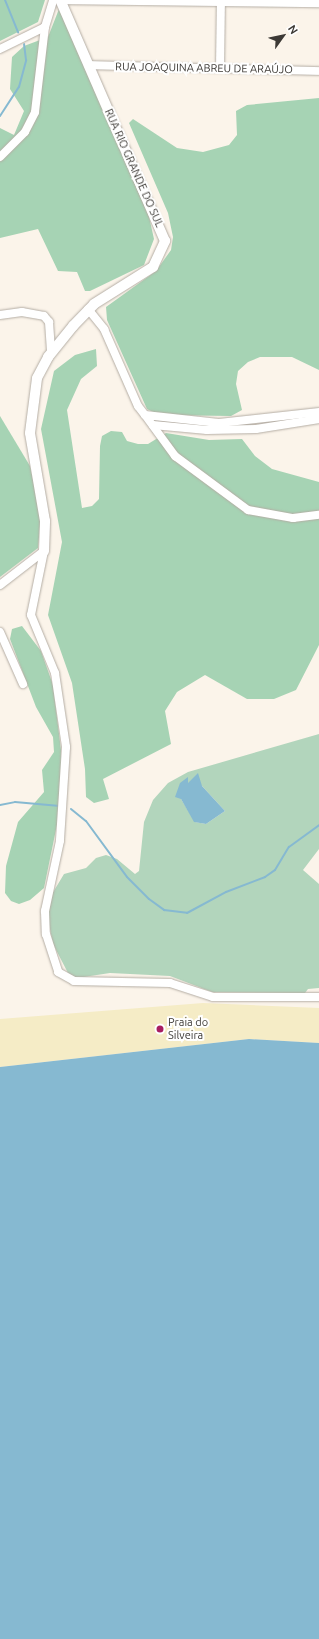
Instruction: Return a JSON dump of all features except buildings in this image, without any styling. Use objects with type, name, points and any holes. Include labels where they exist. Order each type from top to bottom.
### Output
[{"type":"street","points":[[0,157],[25,132],[35,112],[45,27],[53,0]]},
{"type":"street","points":[[60,0],[319,3]]},
{"type":"street","name":"RUA RIO GRANDE DO SUL","points":[[44,551],[45,521],[32,455],[30,412],[38,378],[51,353],[88,309],[153,267],[165,241],[60,0]]},
{"type":"street","points":[[220,68],[221,1]]},
{"type":"street","points":[[0,49],[45,27]]},
{"type":"street","name":"RUA JOAQUINA ABREU DE ARAÚJO","points":[[89,65],[319,71]]},
{"type":"street","points":[[88,309],[104,329],[138,406],[153,424],[175,456],[248,510],[293,518],[319,515]]},
{"type":"street","points":[[0,315],[22,312],[44,316],[49,322],[51,353]]},
{"type":"street","points":[[145,415],[226,423],[319,412]]},
{"type":"street","points":[[153,424],[200,430],[256,429],[319,419]]},
{"type":"street","points":[[0,585],[44,551]]},
{"type":"street","points":[[44,551],[31,615],[55,673],[66,747],[60,841],[45,911],[46,934],[58,972],[74,981],[170,983],[213,997],[319,997]]},
{"type":"street","points":[[0,632],[23,684]]},
{"type":"green space","points":[[0,0],[45,0],[38,22],[0,41]]},
{"type":"green space","points":[[59,9],[148,212],[154,239],[144,265],[90,291],[85,291],[77,272],[58,271],[38,229],[0,238],[0,128],[14,135],[24,111],[10,89],[12,57],[24,46],[48,37]]},
{"type":"green space","points":[[319,98],[319,370],[292,357],[260,357],[248,362],[238,371],[236,384],[242,410],[231,416],[159,415],[147,409],[107,320],[106,307],[156,271],[171,250],[173,237],[168,213],[129,123],[133,119],[177,148],[203,152],[229,145],[237,135],[236,111],[247,105]]},
{"type":"green space","points":[[96,349],[97,366],[81,379],[67,410],[82,508],[92,506],[99,499],[100,446],[102,436],[111,431],[122,432],[127,441],[138,444],[148,444],[166,433],[209,440],[242,439],[255,456],[272,469],[319,482],[319,645],[296,690],[274,699],[247,699],[205,675],[177,692],[165,711],[171,744],[103,779],[109,799],[94,803],[86,797],[85,769],[72,683],[48,615],[62,542],[41,429],[54,371],[75,355]]},
{"type":"green space","points":[[0,416],[30,466],[41,515],[38,548],[0,577]]},
{"type":"green space","points":[[22,626],[41,651],[53,685],[61,750],[60,810],[44,888],[30,900],[19,904],[11,901],[5,893],[6,866],[18,822],[44,792],[42,770],[54,752],[53,737],[36,707],[10,639],[12,629]]},
{"type":"green space","points":[[319,734],[319,849],[303,870],[319,884],[319,988],[308,989],[305,993],[212,992],[170,976],[110,973],[77,978],[68,973],[53,944],[48,919],[52,894],[64,874],[86,868],[96,858],[106,855],[117,859],[135,874],[139,871],[144,822],[153,800],[168,783],[188,772]],"holes":[[[188,778],[188,783],[202,786],[225,811],[206,824],[195,822],[181,799]]]},
{"type":"sand","name":"Praia do Silveira","points":[[203,1003],[319,1008],[319,1043],[249,1039],[0,1067],[0,1019]]},
{"type":"water","points":[[198,773],[202,786],[225,811],[206,824],[194,822],[181,799],[175,797],[180,783],[188,777],[188,783]]},
{"type":"water","points":[[249,1039],[319,1043],[319,1639],[0,1639],[0,1067]]},
{"type":"waterway","points":[[5,0],[18,32]]},
{"type":"waterway","points":[[0,116],[19,87],[26,60],[24,44]]},
{"type":"waterway","points":[[0,805],[15,802],[60,806]]},
{"type":"waterway","points":[[71,809],[86,821],[127,877],[149,899],[164,910],[187,913],[226,892],[265,877],[275,870],[289,847],[319,825]]},
{"type":"place","name":"Praia do Silveira","points":[[160,1029]]}]
